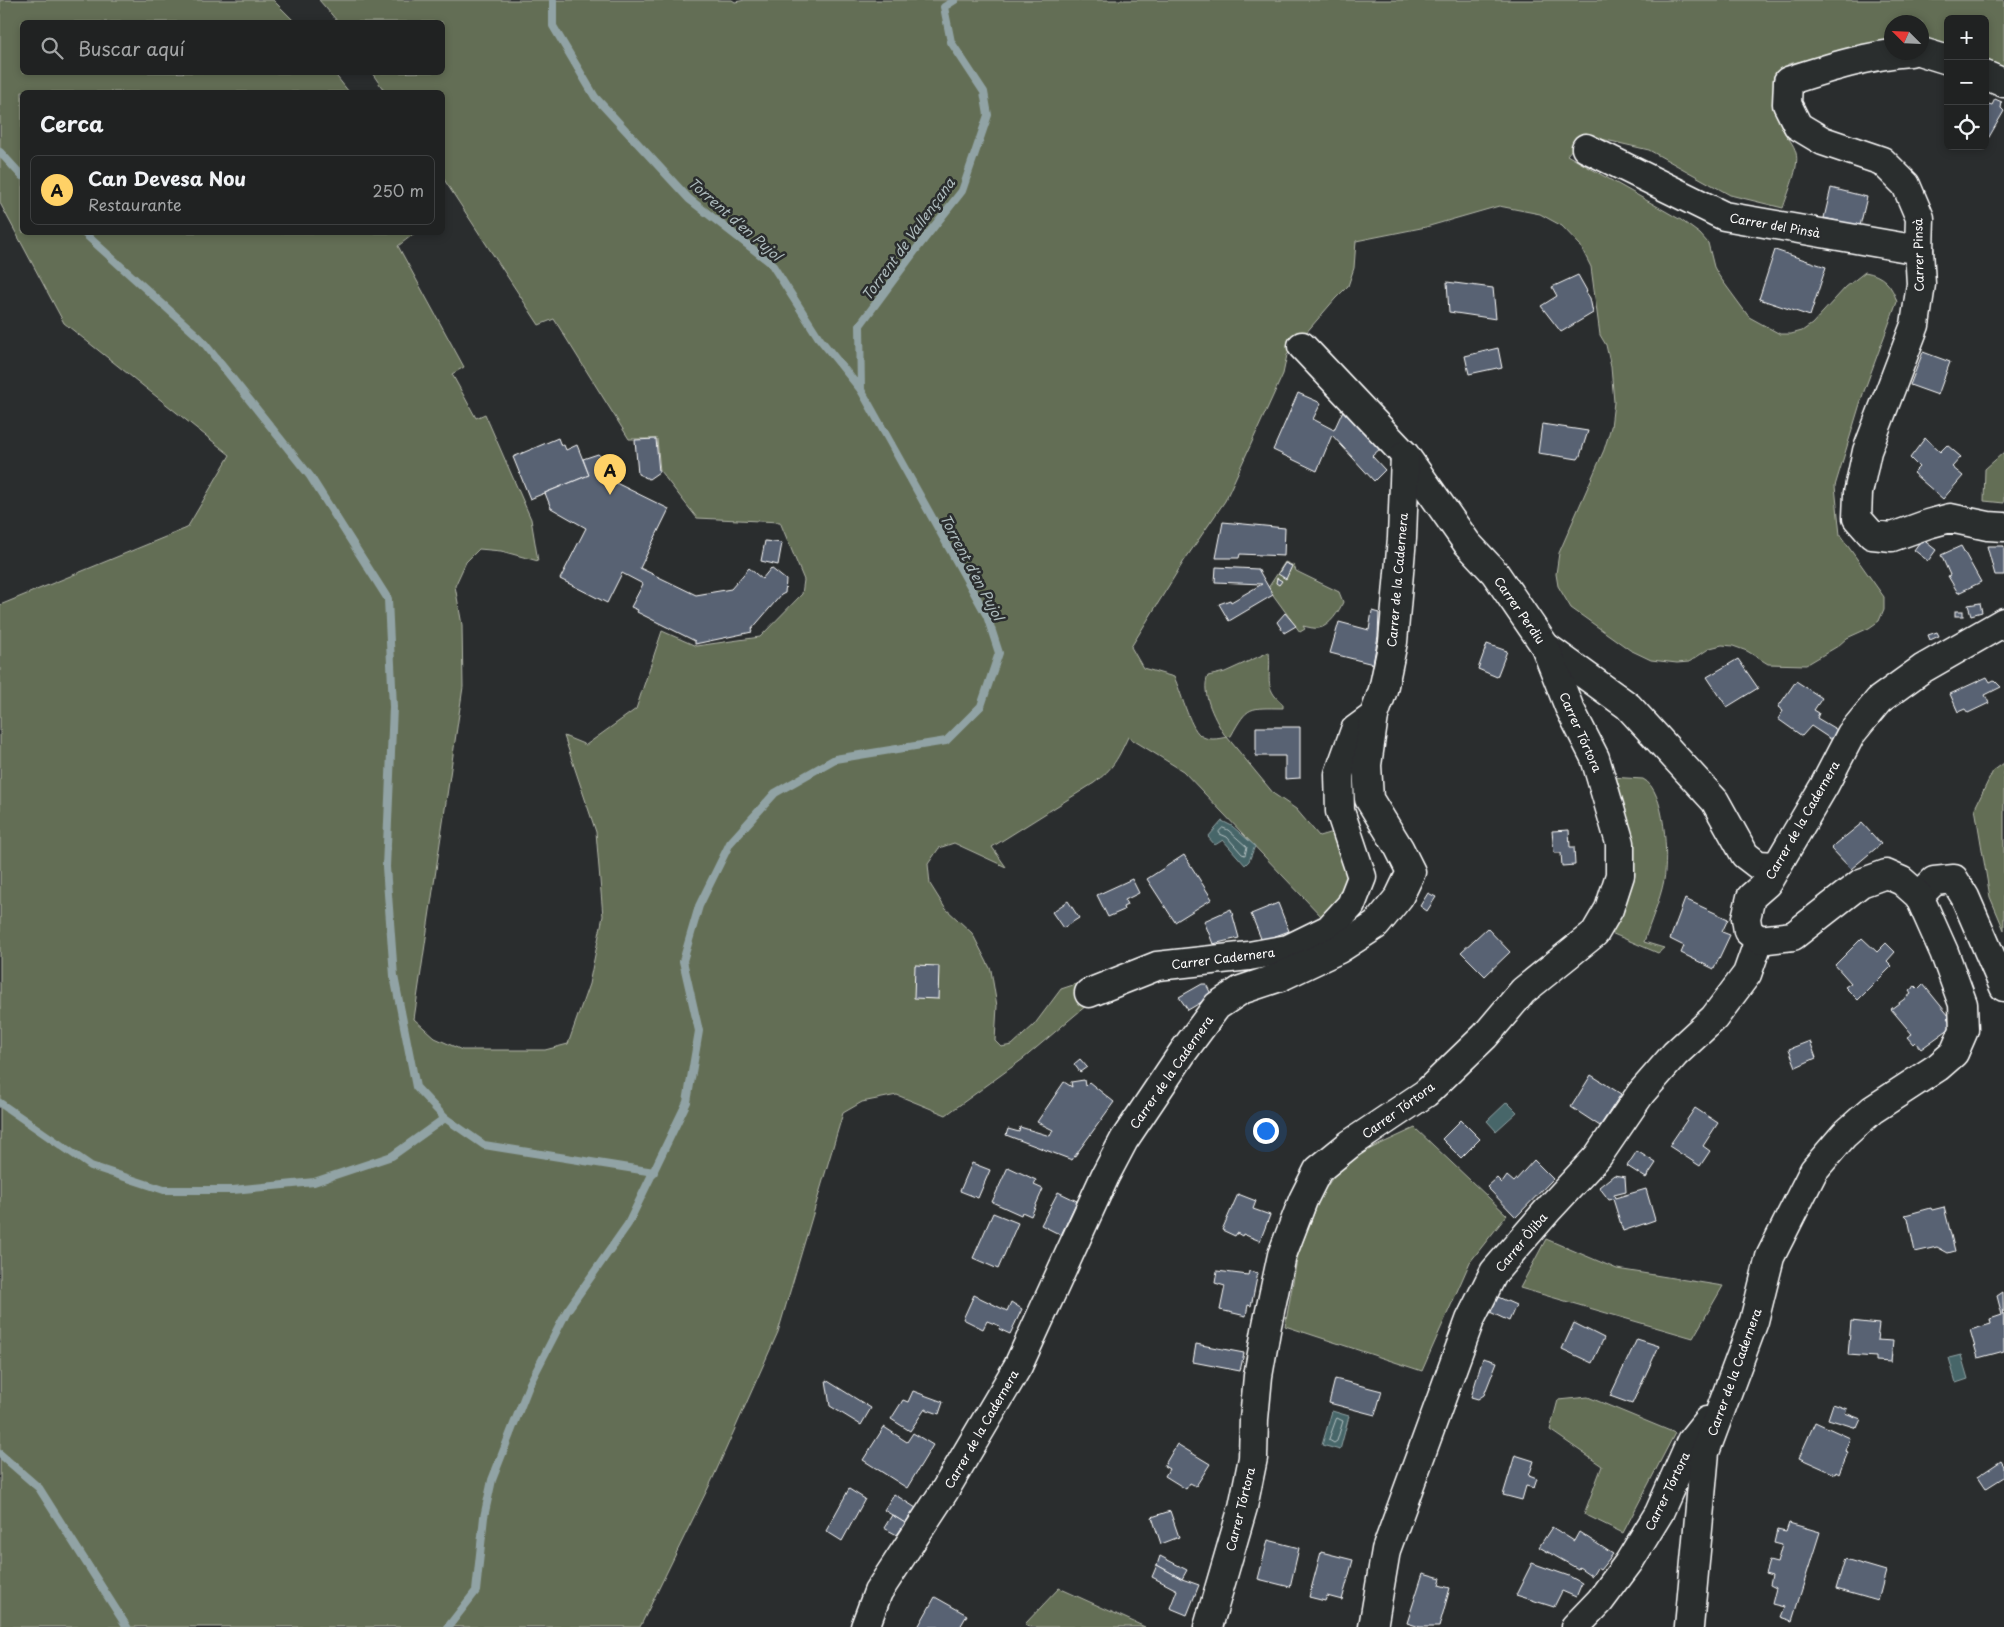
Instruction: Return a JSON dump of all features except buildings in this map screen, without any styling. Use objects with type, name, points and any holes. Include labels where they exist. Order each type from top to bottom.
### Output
[{"type":"street","points":[[1929,54],[1944,59]]},
{"type":"street","name":"Carrer Pinsà","points":[[1884,56],[1831,66],[1788,81],[1787,104],[1798,126],[1823,141],[1882,161],[1906,185],[1920,218],[1918,250],[1921,284],[1915,325],[1867,451],[1858,493],[1857,518],[1872,535],[1892,537],[1950,518],[2004,528]]},
{"type":"street","points":[[1989,77],[2004,83]]},
{"type":"street","name":"Carrer del Pinsà","points":[[1586,148],[1724,216],[1918,250]]},
{"type":"street","name":"Carrer Perdiu","points":[[1302,346],[1405,455],[1467,543],[1495,573],[1544,646],[1628,706],[1715,801],[1745,855],[1758,865],[1777,866]]},
{"type":"street","name":"Carrer de la Cadernera","points":[[865,1627],[878,1592],[945,1490],[1018,1366],[1105,1176],[1124,1140],[1183,1052],[1217,1006],[1240,990],[1280,977],[1338,949],[1376,925],[1399,897],[1411,872],[1399,848],[1369,799],[1367,765],[1374,716],[1382,690],[1392,642],[1402,538],[1405,455]]},
{"type":"street","name":"Carrer de la Cadernera","points":[[1689,1627],[1705,1452],[1754,1321],[1770,1257],[1814,1170],[1844,1134],[1872,1110],[1938,1067],[1954,1053],[1964,1030],[1963,1004],[1944,952],[1920,896],[1902,881],[1886,874],[1861,883],[1793,936],[1759,940],[1748,930],[1746,918],[1750,897],[1767,883],[1824,786],[1851,734],[1879,700],[1922,669],[2004,622]]},
{"type":"street","name":"Carrer Tórtora","points":[[1208,1627],[1243,1507],[1253,1458],[1258,1376],[1282,1255],[1303,1200],[1318,1170],[1350,1144],[1426,1093],[1485,1036],[1523,991],[1595,933],[1609,909],[1620,875],[1620,843],[1595,758],[1569,707],[1544,646]]},
{"type":"street","name":"Carrer Cadernera","points":[[1089,993],[1157,966],[1240,958],[1288,949],[1328,929],[1351,905],[1362,877],[1340,810],[1339,774],[1355,730],[1374,716]]},
{"type":"street","points":[[1920,896],[1934,881],[1954,879],[1965,897],[2004,987]]},
{"type":"street","name":"Carrer Òliba","points":[[1374,1627],[1386,1550],[1470,1320],[1494,1272],[1598,1156],[1641,1093],[1675,1054],[1714,1018],[1747,974],[1759,940]]},
{"type":"street","name":"Carrer Tórtora","points":[[1575,1627],[1600,1601],[1629,1562],[1659,1513],[1691,1441],[1722,1403]]},
{"type":"green space","points":[[0,0],[273,0],[293,20],[20,20],[20,75],[336,75],[347,90],[20,90],[20,235],[412,235],[398,246],[464,367],[452,374],[476,418],[485,414],[531,519],[538,561],[501,551],[479,549],[466,562],[455,586],[462,625],[463,687],[414,1019],[435,1038],[462,1050],[545,1050],[568,1044],[589,984],[603,916],[596,832],[564,736],[586,745],[636,709],[662,631],[696,646],[760,637],[802,594],[804,580],[780,522],[697,518],[660,471],[657,439],[629,439],[554,319],[539,325],[445,181],[445,90],[384,90],[373,75],[445,75],[445,20],[336,20],[319,0],[732,0],[735,2],[745,0],[2004,0],[2004,72],[1989,64],[1989,15],[1944,15],[1944,46],[1929,43],[1929,15],[1884,15],[1884,43],[1788,64],[1780,80],[1776,104],[1779,121],[1794,147],[1797,159],[1795,173],[1783,208],[1730,195],[1649,150],[1584,135],[1567,155],[1681,220],[1700,234],[1708,243],[1714,267],[1719,276],[1749,317],[1780,334],[1802,331],[1812,324],[1846,287],[1865,272],[1882,278],[1892,291],[1897,302],[1863,394],[1835,486],[1840,535],[1884,597],[1884,609],[1879,621],[1847,638],[1838,646],[1806,665],[1768,664],[1747,651],[1733,646],[1722,645],[1710,648],[1689,662],[1677,663],[1651,660],[1630,650],[1571,608],[1558,586],[1556,574],[1559,553],[1604,450],[1611,427],[1614,402],[1611,367],[1606,345],[1600,335],[1591,267],[1580,245],[1562,226],[1540,214],[1499,206],[1426,227],[1356,241],[1354,268],[1348,286],[1287,355],[1283,374],[1225,501],[1184,561],[1131,647],[1143,668],[1174,677],[1192,724],[1200,735],[1213,739],[1226,737],[1210,707],[1206,691],[1208,676],[1225,672],[1269,652],[1270,686],[1276,698],[1283,704],[1283,708],[1251,710],[1242,719],[1231,736],[1227,737],[1274,794],[1296,809],[1319,836],[1336,831],[1349,871],[1350,887],[1323,918],[1183,771],[1128,737],[1115,762],[1101,778],[992,847],[1006,867],[954,843],[939,848],[928,864],[930,884],[945,908],[972,933],[991,970],[997,1006],[995,1041],[1001,1047],[1012,1045],[1034,1025],[1061,989],[1076,984],[1087,1005],[1023,1059],[946,1115],[897,1095],[862,1102],[843,1113],[778,1332],[713,1478],[640,1627],[0,1627],[0,605],[187,528],[230,455],[64,323],[0,203]]},
{"type":"green space","points":[[2004,452],[2004,503],[1984,501],[1985,469]]},
{"type":"green space","points":[[1285,562],[1294,566],[1296,571],[1339,592],[1343,602],[1327,625],[1317,628],[1303,626],[1305,629],[1300,632],[1268,588]]},
{"type":"green space","points":[[2004,763],[2004,930],[1990,897],[1975,808],[1993,771]]},
{"type":"green space","points":[[1610,777],[1643,779],[1651,786],[1657,796],[1661,810],[1666,856],[1664,880],[1644,942],[1664,948],[1658,953],[1611,933],[1620,909]]},
{"type":"green space","points":[[1415,1128],[1507,1215],[1470,1262],[1422,1371],[1285,1326],[1298,1254],[1321,1195],[1344,1161]]},
{"type":"green space","points":[[1546,1239],[1617,1269],[1723,1286],[1693,1338],[1520,1288]]},
{"type":"green space","points":[[1588,1397],[1675,1433],[1623,1533],[1584,1514],[1602,1466],[1550,1430],[1558,1400]]},
{"type":"green space","points":[[1059,1588],[1145,1627],[1030,1627],[1025,1624]]},
{"type":"water","points":[[1222,821],[1232,826],[1255,846],[1249,861],[1245,865],[1223,840],[1215,845],[1208,837]]},
{"type":"water","points":[[1507,1102],[1517,1112],[1496,1131],[1487,1121]]},
{"type":"water","points":[[1961,1355],[1968,1379],[1956,1383],[1949,1358]]},
{"type":"water","points":[[1332,1411],[1349,1416],[1340,1450],[1322,1445]]},
{"type":"waterway","name":"Torrent d'en Pujol","points":[[448,1627],[476,1591],[484,1517],[492,1480],[530,1383],[567,1311],[628,1224],[687,1102],[699,1031],[683,961],[699,906],[730,843],[775,793],[835,759],[946,741],[981,706],[999,653],[987,616],[861,390],[819,338],[771,263],[689,199],[595,97],[553,26],[553,0]]},
{"type":"waterway","name":"Torrent de Vallençana","points":[[861,390],[860,325],[962,191],[988,115],[984,92],[951,42],[944,7],[955,0]]},
{"type":"waterway","points":[[0,152],[20,174]]},
{"type":"waterway","points":[[86,235],[200,338],[310,476],[388,599],[393,707],[386,867],[394,976],[416,1087],[445,1118],[484,1145],[654,1172]]},
{"type":"waterway","points":[[0,1103],[91,1166],[164,1190],[233,1190],[314,1182],[392,1156],[445,1118]]},
{"type":"waterway","points":[[0,1454],[39,1488],[127,1627]]},
{"type":"place","name":"Can Devesa Nou","points":[[610,495]]}]
